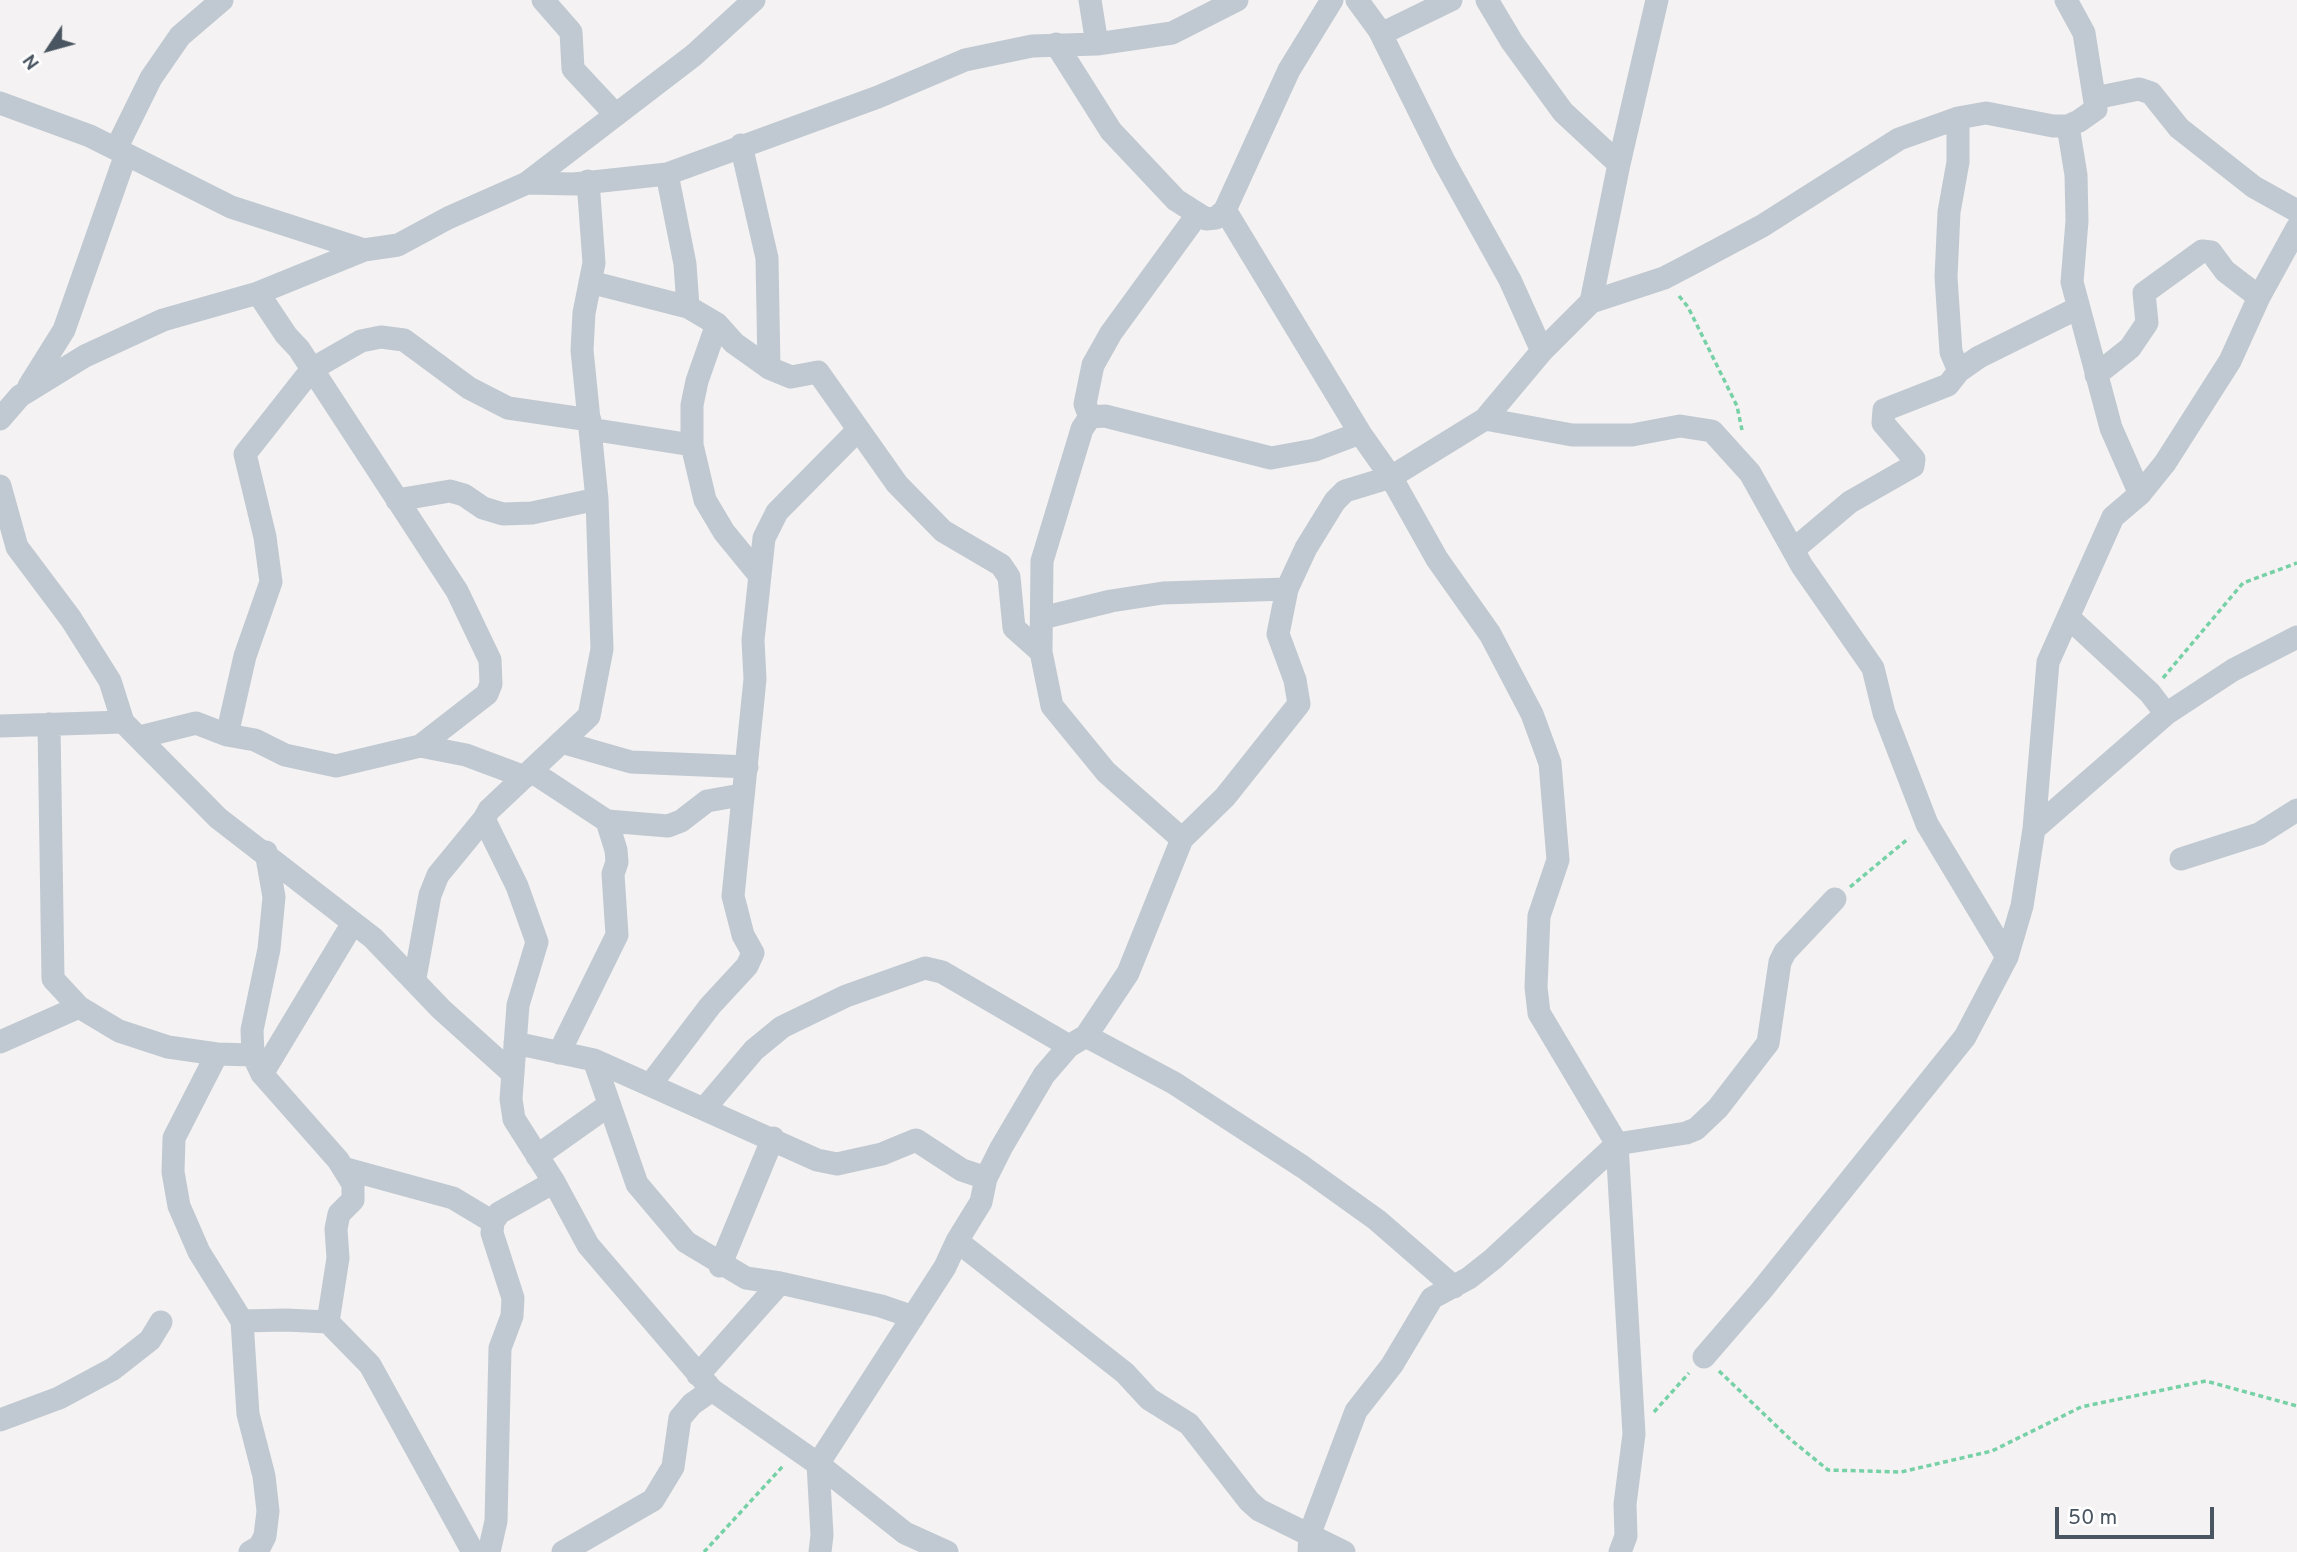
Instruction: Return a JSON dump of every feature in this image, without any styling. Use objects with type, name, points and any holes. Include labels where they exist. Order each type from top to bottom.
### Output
[{"type":"street","points":[[0,419],[45,364],[64,330],[121,151],[151,78],[173,47],[222,0]]},
{"type":"street","points":[[543,0],[571,32],[573,69],[616,115]]},
{"type":"street","points":[[20,396],[85,356],[163,320],[258,293],[364,250],[398,245],[448,218],[527,183],[694,55],[754,0]]},
{"type":"street","points":[[1090,0],[1097,44]]},
{"type":"street","points":[[527,183],[574,184],[588,180],[667,174],[878,97],[965,60],[1056,44],[1097,44],[1172,33],[1237,0]]},
{"type":"street","points":[[1056,44],[1111,131],[1176,200],[1197,215],[1216,218],[1225,210],[1289,70],[1332,0]]},
{"type":"street","points":[[1357,0],[1381,34],[1444,161],[1510,280],[1542,351]]},
{"type":"street","points":[[1381,34],[1451,0]]},
{"type":"street","points":[[1487,0],[1519,52],[1563,112],[1619,164]]},
{"type":"street","points":[[1591,302],[1619,164],[1657,0]]},
{"type":"street","points":[[820,1552],[818,1464],[945,1268],[957,1241],[981,1202],[986,1178],[1044,1075],[1077,1041],[1128,972],[1182,839],[1225,797],[1299,704],[1294,680],[1278,634],[1287,589],[1306,548],[1335,501],[1345,491],[1391,477],[1485,419],[1542,351],[1591,302],[1664,278],[1762,226],[1899,139],[1958,118],[1986,113],[2053,126],[2068,126],[2096,109],[2084,33],[2066,0]]},
{"type":"street","points":[[2095,98],[2139,89],[2151,93],[2179,128],[2254,187],[2297,211]]},
{"type":"street","points":[[0,103],[121,151],[230,207],[364,250]]},
{"type":"street","points":[[1958,118],[1958,162],[1949,212],[1946,278],[1951,352],[1959,371]]},
{"type":"street","points":[[2068,126],[2076,175],[2077,222],[2072,282],[2111,428],[2140,494]]},
{"type":"street","points":[[741,145],[768,258],[769,368]]},
{"type":"street","points":[[667,174],[685,264],[688,307]]},
{"type":"street","points":[[415,978],[430,895],[439,875],[484,819],[485,814],[589,716],[603,649],[597,499],[582,350],[583,313],[594,262],[588,180]]},
{"type":"street","points":[[1225,210],[1360,433],[1391,477],[1437,559],[1490,634],[1532,714],[1550,763],[1558,860],[1539,916],[1537,999],[1539,1013],[1617,1144],[1634,1434],[1625,1504],[1626,1536],[1620,1552]]},
{"type":"street","points":[[1090,417],[1085,404],[1093,365],[1111,333],[1197,215]]},
{"type":"street","points":[[1704,1357],[1761,1291],[1965,1037],[2007,957],[2022,906],[2034,830],[2048,662],[2113,517],[2140,494],[2165,463],[2230,361],[2259,297],[2297,228]]},
{"type":"street","points":[[2096,375],[2130,348],[2147,323],[2144,293],[2202,251],[2211,252],[2225,271],[2259,297]]},
{"type":"street","points":[[590,282],[688,307],[717,324],[734,343],[769,368],[791,377],[818,372],[857,431],[897,484],[943,531],[1001,565],[1009,577],[1014,628],[1041,652]]},
{"type":"street","points":[[0,726],[48,724],[131,730],[195,723],[228,735],[255,740],[285,755],[336,766],[419,746],[487,694],[492,671],[457,591],[312,369],[258,293]]},
{"type":"street","points":[[1793,550],[1850,502],[1913,466],[1914,459],[1883,423],[1884,410],[1948,385],[1959,371],[1979,356],[2078,309]]},
{"type":"street","points":[[717,324],[697,381],[692,405],[692,445],[705,500],[724,532],[760,576]]},
{"type":"street","points":[[228,735],[244,656],[271,582],[265,537],[245,454],[312,369],[361,341],[381,337],[404,340],[469,388],[508,408],[692,445]]},
{"type":"street","points":[[1090,417],[1105,416],[1271,458],[1315,450],[1360,433]]},
{"type":"street","points":[[1090,417],[1082,429],[1042,561],[1041,652],[1052,706],[1106,772],[1182,839]]},
{"type":"street","points":[[1485,419],[1572,435],[1632,435],[1680,426],[1712,431],[1751,473],[1793,550],[1873,668],[1884,713],[1927,824],[2007,957]]},
{"type":"street","points":[[649,1086],[710,1006],[747,966],[753,953],[743,935],[733,896],[741,795],[747,767],[755,679],[753,640],[764,538],[778,512],[857,431]]},
{"type":"street","points":[[0,486],[17,547],[71,619],[110,681],[131,730],[218,818],[353,923],[415,978],[441,1009],[512,1073]]},
{"type":"street","points":[[397,500],[450,491],[464,495],[482,508],[503,514],[532,513],[597,499]]},
{"type":"street","points":[[1042,618],[1111,601],[1163,593],[1287,589]]},
{"type":"street","points":[[2068,617],[2150,693],[2166,714]]},
{"type":"street","points":[[2034,830],[2166,714],[2233,670],[2297,637]]},
{"type":"street","points":[[48,724],[53,979],[79,1007],[119,1031],[168,1047],[217,1054],[258,1065]]},
{"type":"street","points":[[561,741],[631,762],[747,767]]},
{"type":"street","points":[[419,746],[466,755],[528,774],[607,821],[668,826],[681,821],[707,801],[741,795]]},
{"type":"street","points":[[2180,859],[2259,834],[2297,810]]},
{"type":"street","points":[[484,819],[517,886],[537,942],[518,1005],[512,1073],[514,1119],[554,1182],[588,1245],[639,1300],[705,1382],[818,1464],[905,1533],[947,1552]]},
{"type":"street","points":[[559,1053],[617,935],[613,874],[617,862],[616,850],[607,821]]},
{"type":"street","points":[[265,852],[274,897],[270,949],[252,1030],[258,1065],[343,1168],[352,1184],[353,1200],[340,1214],[336,1229],[338,1258],[328,1322]]},
{"type":"street","points":[[1310,1543],[1356,1411],[1392,1365],[1432,1298],[1454,1287],[1493,1259],[1617,1144],[1686,1133],[1696,1129],[1718,1108],[1768,1043],[1780,962],[1785,952],[1835,899]]},
{"type":"street","points":[[258,1065],[353,923]]},
{"type":"street","points":[[704,1109],[754,1050],[782,1027],[846,996],[925,968],[942,972],[1077,1041],[1174,1083],[1303,1167],[1377,1220],[1454,1287]]},
{"type":"street","points":[[0,1042],[79,1007]]},
{"type":"street","points":[[515,1043],[594,1060],[817,1160],[837,1164],[882,1154],[916,1140],[962,1170],[986,1178]]},
{"type":"street","points":[[217,1054],[174,1138],[173,1172],[179,1206],[199,1252],[242,1321],[248,1414],[264,1476],[268,1511],[265,1536],[260,1546],[250,1552]]},
{"type":"street","points":[[594,1060],[637,1184],[686,1242],[720,1266],[746,1278],[881,1306],[912,1317]]},
{"type":"street","points":[[537,1156],[610,1105]]},
{"type":"street","points":[[720,1266],[773,1138]]},
{"type":"street","points":[[343,1168],[453,1198],[493,1222]]},
{"type":"street","points":[[489,1552],[496,1521],[500,1348],[512,1317],[513,1298],[492,1233],[493,1222],[499,1213],[554,1182]]},
{"type":"street","points":[[957,1241],[1125,1373],[1149,1399],[1189,1424],[1259,1510],[1310,1543],[1344,1552]]},
{"type":"street","points":[[563,1552],[653,1500],[673,1467],[680,1419],[780,1283]]},
{"type":"street","points":[[242,1321],[328,1322],[370,1365],[473,1552]]},
{"type":"street","points":[[0,1420],[59,1398],[113,1369],[150,1340],[161,1322]]},
{"type":"path","points":[[1664,278],[1688,307],[1737,406],[1743,433]]},
{"type":"path","points":[[2150,693],[2243,583],[2297,563]]},
{"type":"path","points":[[1835,899],[1927,824]]},
{"type":"path","points":[[1634,1434],[1704,1357],[1790,1440],[1828,1469],[1900,1472],[1992,1451],[2081,1407],[2206,1381],[2297,1406]]},
{"type":"path","points":[[704,1552],[797,1451]]}]
